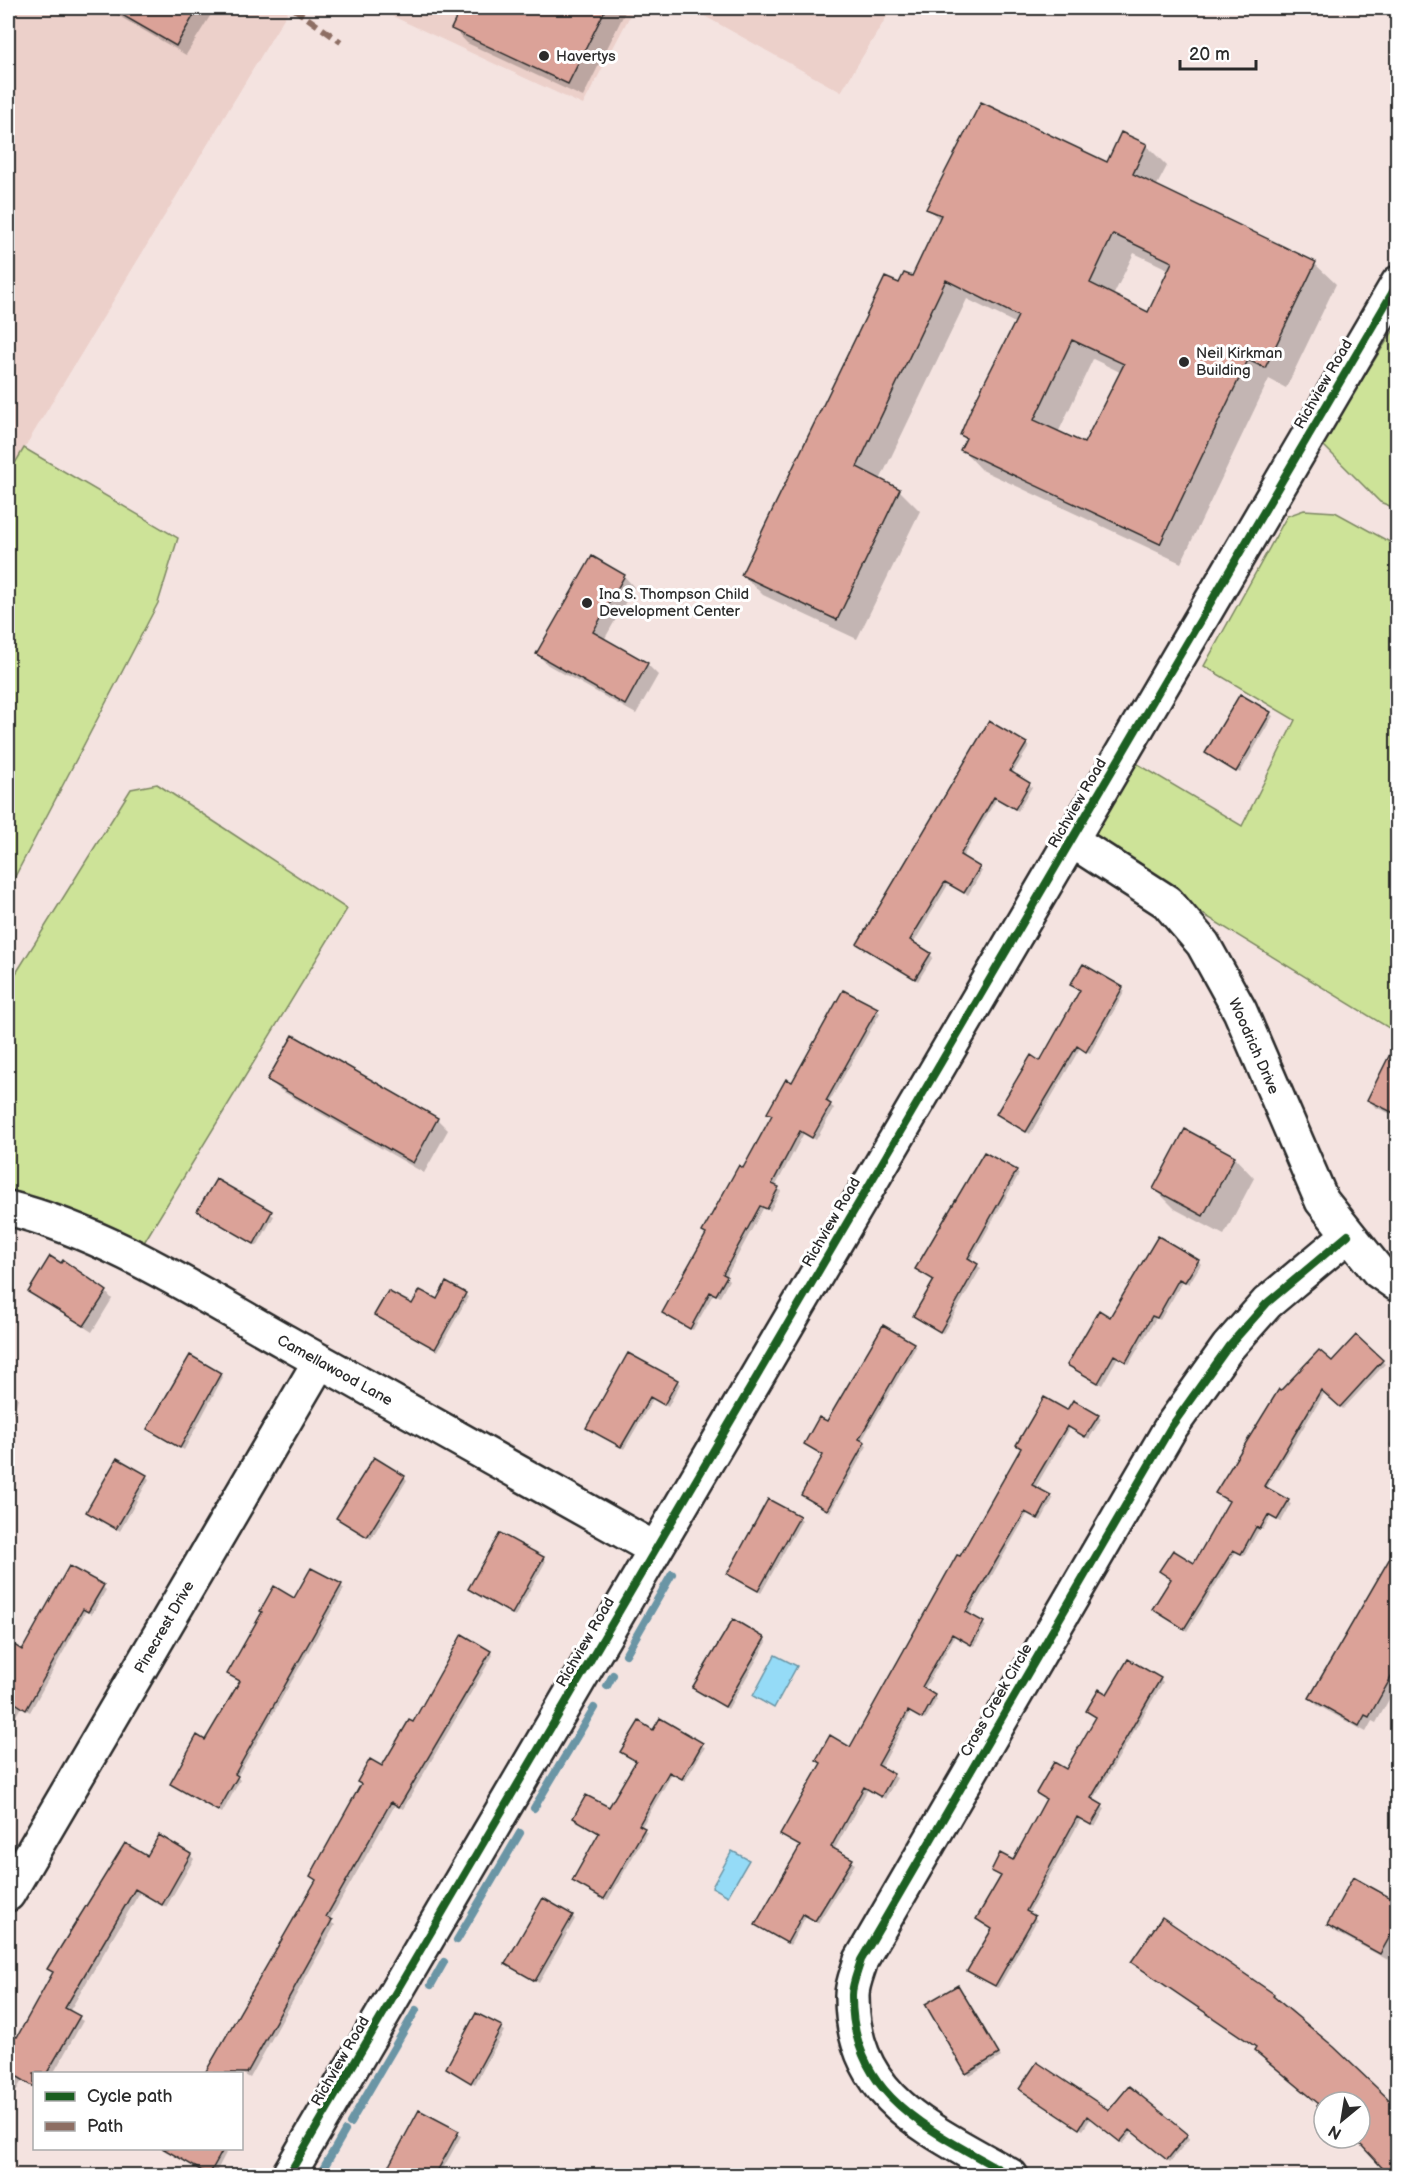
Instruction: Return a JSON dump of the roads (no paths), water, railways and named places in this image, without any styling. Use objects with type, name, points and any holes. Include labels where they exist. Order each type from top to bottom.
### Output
[{"type":"street","name":"Richview Road","points":[[288,2175],[1398,283]]},
{"type":"street","name":"Woodrich Drive","points":[[1071,840],[1167,902],[1203,944],[1240,1011],[1322,1202],[1378,1271],[1398,1284]]},
{"type":"street","name":"Camellawood Lane","points":[[8,1208],[32,1214],[91,1238],[181,1283],[655,1549]]},
{"type":"street","name":"Cross Creek Circle","points":[[1011,2175],[921,2124],[883,2091],[866,2067],[856,2037],[852,1993],[861,1960],[1171,1427],[1228,1347],[1267,1302],[1348,1235]]},
{"type":"street","name":"Pinecrest Drive","points":[[8,1894],[320,1361]]},
{"type":"water","points":[[775,1655],[797,1666],[774,1708],[753,1696]]},
{"type":"water","points":[[732,1851],[749,1860],[728,1896],[712,1887]]},
{"type":"waterway","points":[[626,1654],[672,1574]]},
{"type":"waterway","points":[[607,1686],[613,1675]]},
{"type":"waterway","points":[[534,1808],[594,1708]]},
{"type":"waterway","points":[[457,1940],[520,1833]]},
{"type":"waterway","points":[[431,1985],[444,1962]]},
{"type":"waterway","points":[[350,2123],[416,2010]]},
{"type":"waterway","points":[[319,2176],[345,2131]]},
{"type":"place","name":"Havertys","points":[[544,56]]},
{"type":"place","name":"Neil Kirkman Building","points":[[1184,362]]},
{"type":"place","name":"Ina S. Thompson Child Development Center","points":[[587,603]]}]
